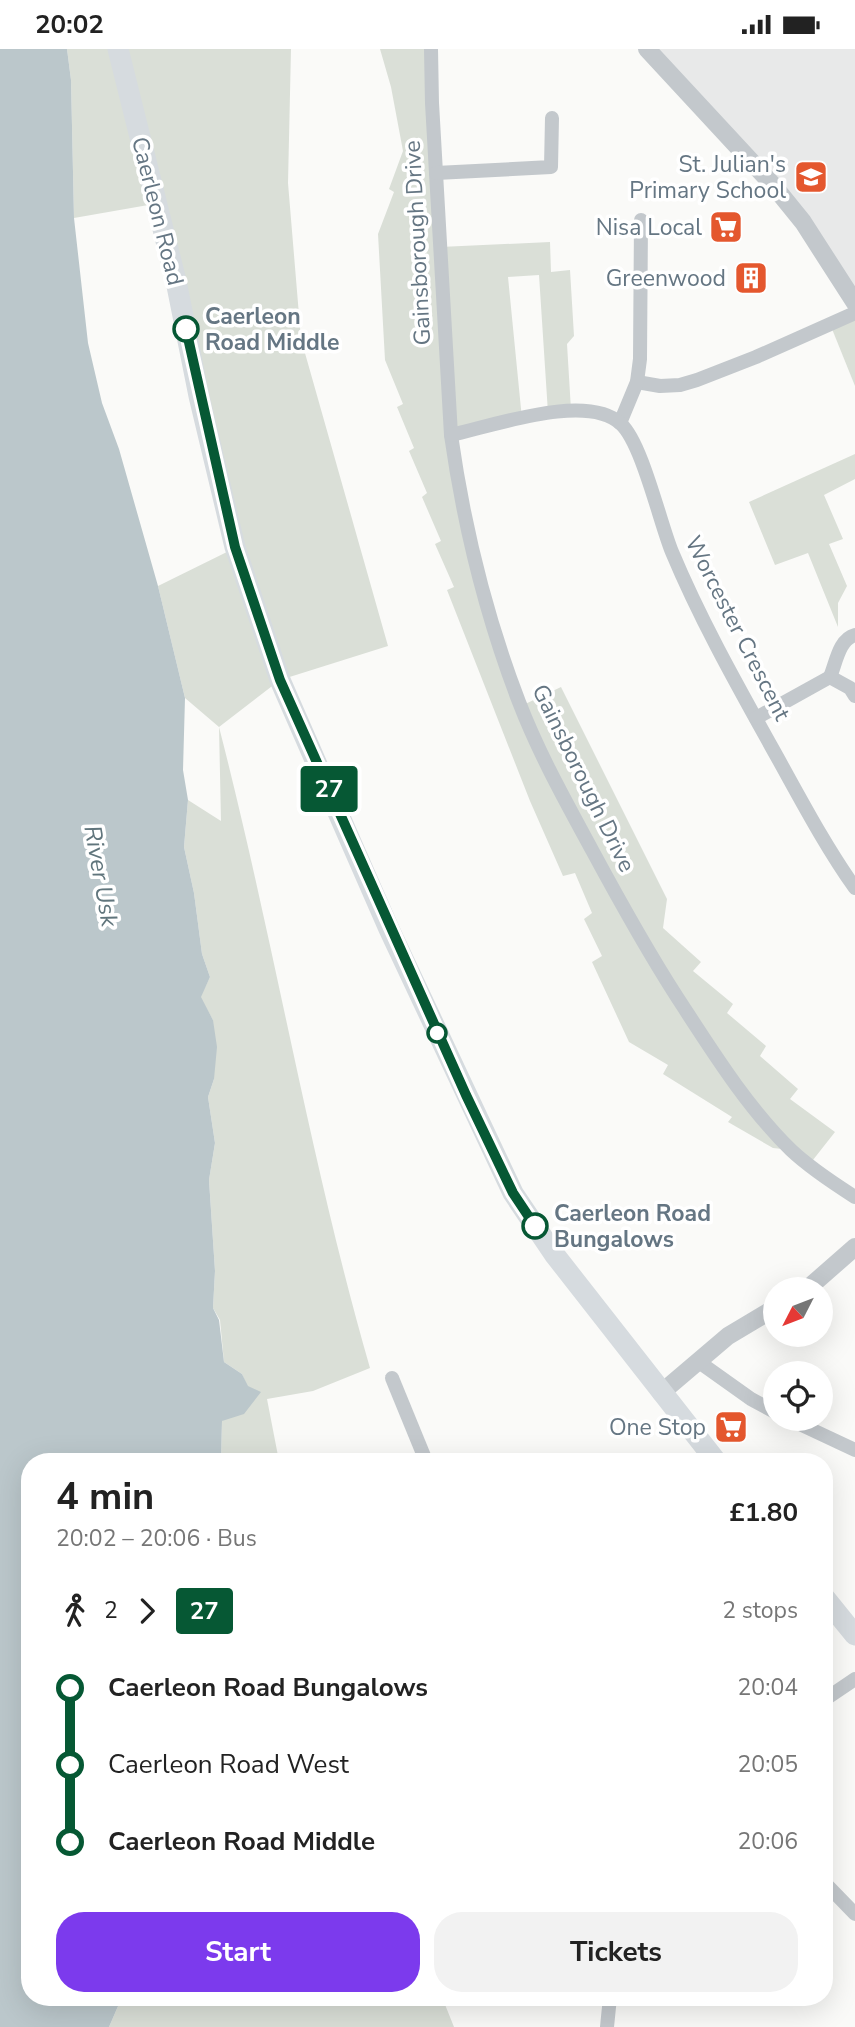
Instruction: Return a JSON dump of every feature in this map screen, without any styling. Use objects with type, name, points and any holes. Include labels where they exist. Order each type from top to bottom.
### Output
[{"type":"main road","name":"Caerleon Road","points":[[118,49],[176,281],[199,396],[235,547],[280,680],[389,929],[513,1193],[554,1254],[710,1453]]},
{"type":"main road","points":[[833,1608],[855,1635]]},
{"type":"street","name":"Gainsborough Drive","points":[[431,49],[451,435],[469,538],[482,593],[502,656],[541,754],[646,950],[728,1073],[791,1150],[824,1177],[855,1197]]},
{"type":"street","points":[[647,49],[773,185],[803,222],[855,303]]},
{"type":"street","points":[[436,173],[551,167],[552,118]]},
{"type":"street","points":[[451,435],[556,411],[578,409],[621,423],[637,382],[640,359],[641,220]]},
{"type":"street","points":[[637,382],[660,386],[680,385],[697,380],[855,313]]},
{"type":"street","name":"Worcester Crescent","points":[[621,423],[634,441],[671,551],[704,621],[819,832],[855,888]]},
{"type":"street","points":[[756,718],[830,677],[844,642],[849,636],[855,635]]},
{"type":"street","points":[[830,677],[850,688],[855,696]]},
{"type":"street","points":[[821,1277],[855,1247]]},
{"type":"street","points":[[661,1393],[728,1336],[763,1315]]},
{"type":"street","points":[[699,1362],[763,1406]]},
{"type":"street","points":[[392,1378],[423,1453]]},
{"type":"street","points":[[815,1431],[855,1450]]},
{"type":"street","points":[[833,1694],[855,1679]]},
{"type":"street","points":[[833,1891],[855,1914]]},
{"type":"street","points":[[607,2027],[609,2006]]},
{"type":"shaded area","points":[[67,49],[291,49],[288,183],[301,339],[388,646],[280,680],[219,727],[185,698],[158,586],[235,548],[154,204],[74,218],[71,80]]},
{"type":"shaded area","points":[[380,49],[431,49],[440,247],[550,242],[551,272],[570,270],[574,336],[567,344],[571,410],[548,413],[539,275],[508,277],[522,419],[451,436],[458,480],[521,706],[561,687],[667,899],[663,928],[701,962],[693,971],[733,1004],[727,1013],[766,1046],[760,1056],[798,1089],[790,1099],[835,1132],[809,1165],[791,1150],[773,1148],[728,1122],[732,1117],[663,1074],[668,1065],[629,1042],[592,962],[602,956],[584,919],[592,913],[575,873],[563,876],[530,801],[447,590],[454,587],[435,544],[441,541],[422,497],[427,493],[409,451],[414,448],[397,407],[403,404],[385,360],[378,234],[394,192],[389,189],[403,151],[391,87]]},
{"type":"shaded area","name":"St. Julian's Primary School","points":[[647,49],[855,49],[855,303],[803,222]]},
{"type":"shaded area","points":[[855,313],[855,386],[830,324]]},
{"type":"shaded area","points":[[855,454],[855,479],[824,495],[843,539],[829,544],[847,586],[838,603],[838,627],[808,553],[775,565],[749,502]]},
{"type":"shaded area","points":[[219,727],[328,1209],[370,1368],[313,1391],[267,1399],[277,1453],[221,1453],[222,1421],[247,1386],[242,1374],[224,1362],[220,1320],[213,1308],[215,1271],[209,1180],[215,1143],[208,1097],[214,1079],[213,1020],[200,997],[210,977],[202,954],[194,893],[184,847],[188,800],[221,821]]},
{"type":"shaded area","points":[[118,2006],[446,2006],[454,2027],[109,2027]]},
{"type":"water","name":"River Usk","points":[[0,49],[67,49],[71,80],[74,218],[88,343],[102,403],[119,449],[158,586],[185,698],[183,770],[188,800],[184,847],[194,893],[202,954],[210,977],[201,997],[213,1020],[217,1047],[214,1079],[208,1097],[215,1143],[209,1180],[215,1271],[213,1308],[219,1320],[224,1362],[242,1374],[248,1386],[261,1392],[244,1414],[222,1421],[221,1453],[21,1453],[21,2006],[118,2006],[109,2027],[0,2027]]},
{"type":"bus line","name":"27","points":[[186,329],[235,547],[280,680],[389,929],[466,1095],[513,1193],[535,1226]]},
{"type":"place","name":"St. Julian's Primary School","points":[[811,177]]},
{"type":"place","name":"Nisa Local","points":[[726,227]]},
{"type":"place","name":"Greenwood","points":[[751,278]]},
{"type":"place","name":"Caerleon Road Middle","points":[[186,329]]},
{"type":"place","name":"Caerleon Road Bungalows","points":[[535,1226]]},
{"type":"place","name":"One Stop","points":[[731,1427]]}]
